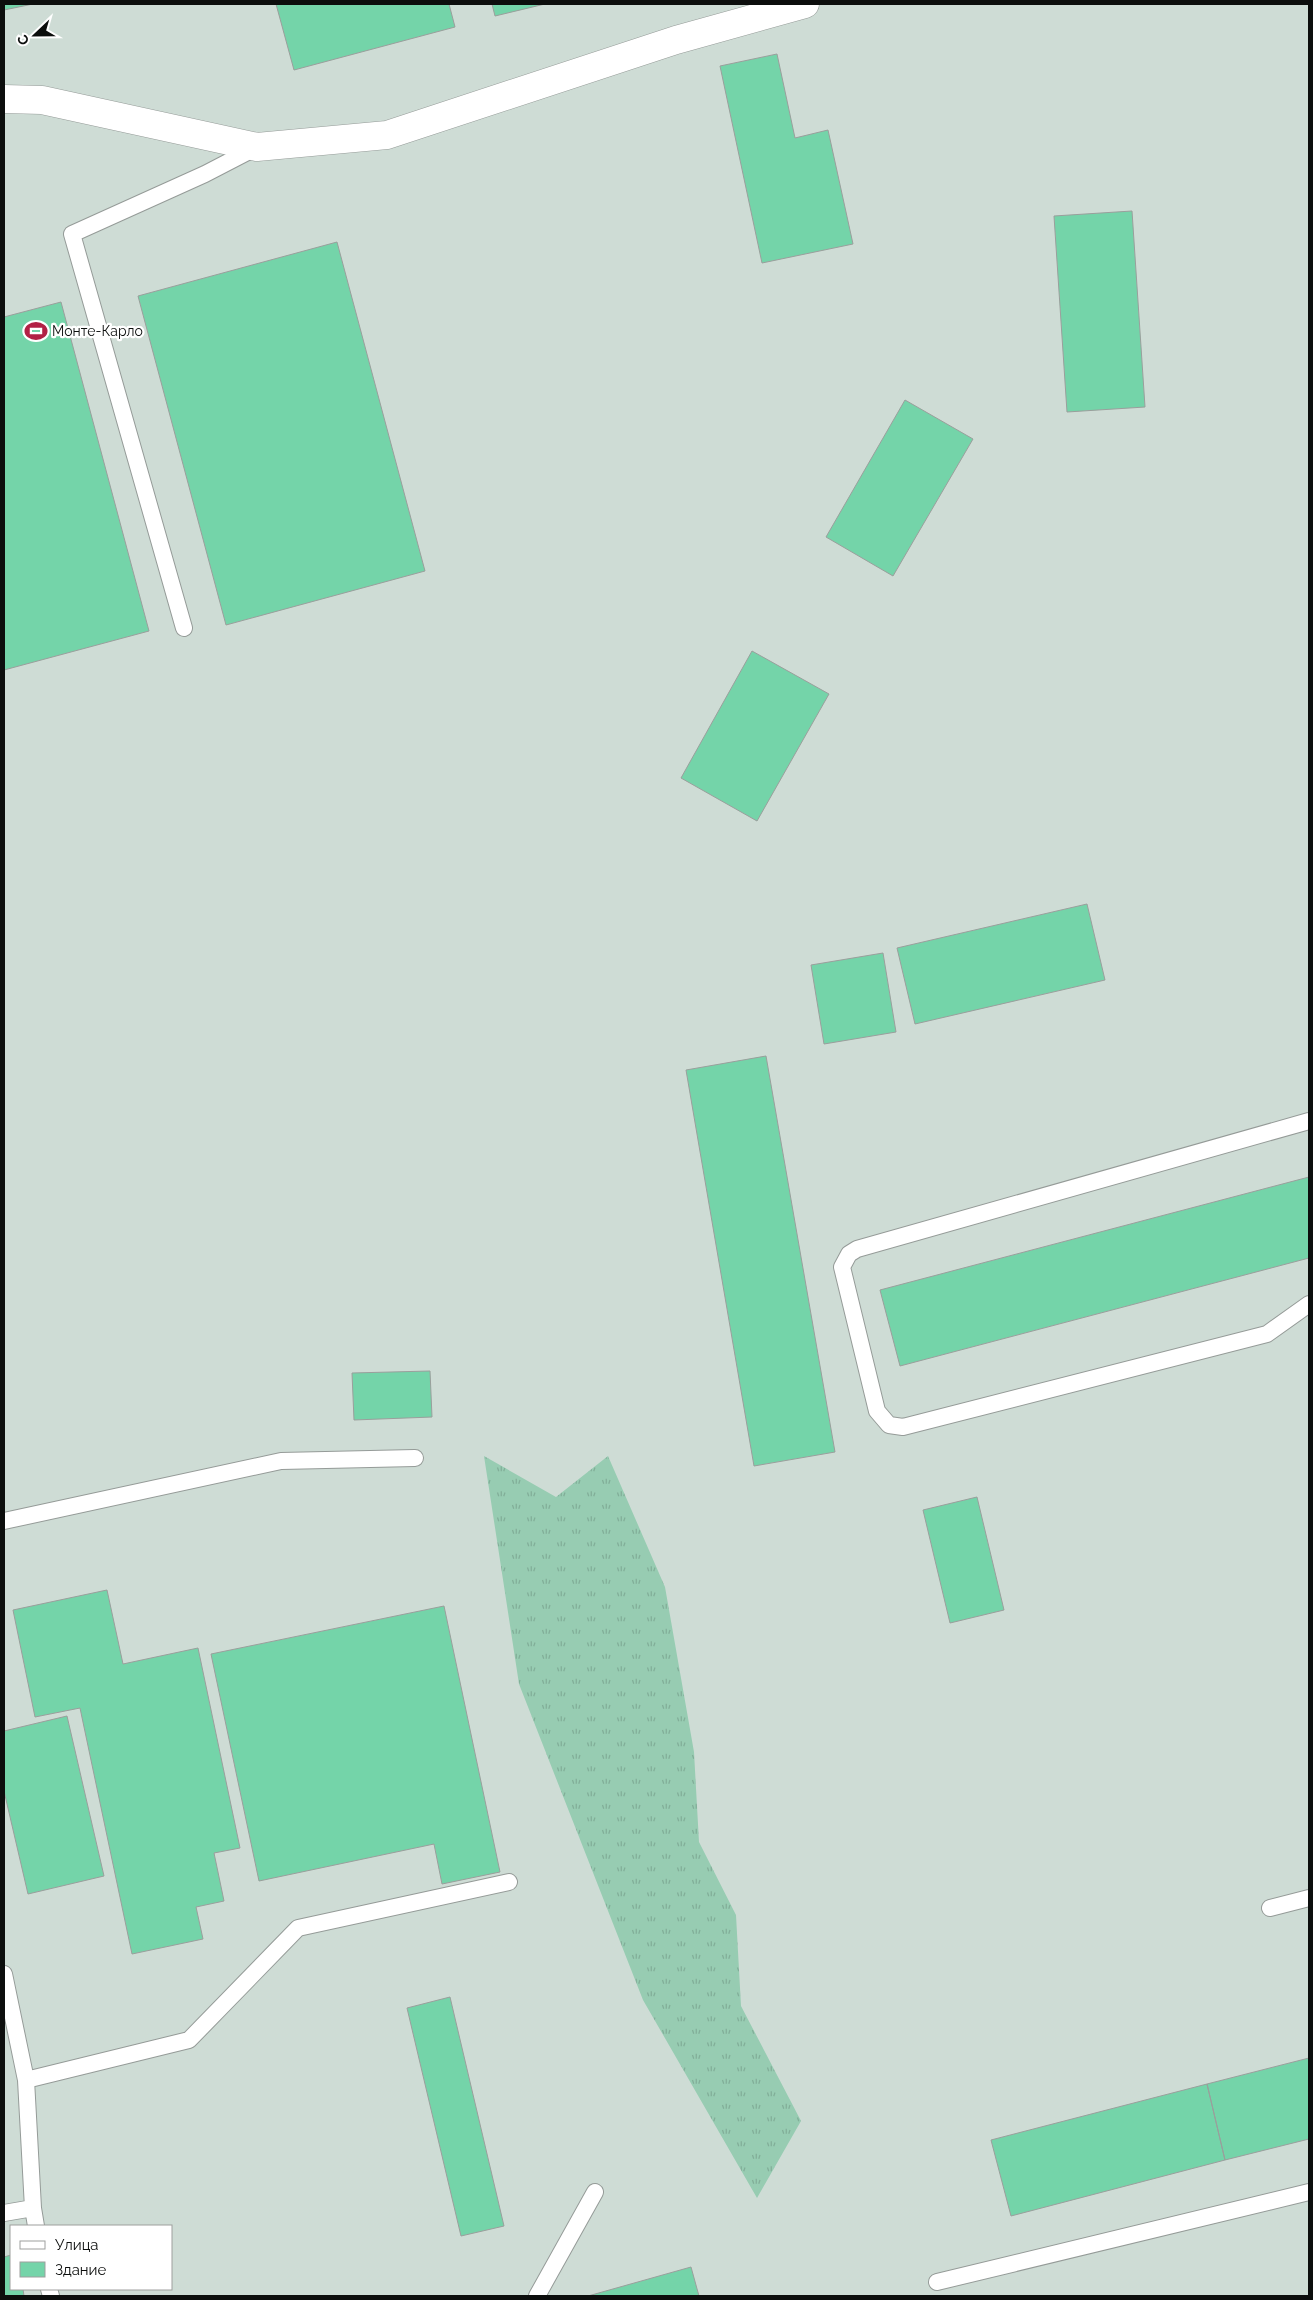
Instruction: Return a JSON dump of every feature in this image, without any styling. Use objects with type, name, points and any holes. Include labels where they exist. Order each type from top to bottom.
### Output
[{"type":"street","points":[[4,99],[42,100],[256,147],[387,135],[676,40],[805,4]]},
{"type":"lane","points":[[184,628],[72,234],[204,174],[256,147]]},
{"type":"lane","points":[[1309,1121],[857,1249],[849,1254],[842,1267],[877,1411],[889,1425],[903,1427],[1267,1334],[1309,1304]]},
{"type":"lane","points":[[4,1521],[281,1461],[415,1458]]},
{"type":"lane","points":[[26,2080],[189,2040],[298,1928],[509,1882]]},
{"type":"lane","points":[[1270,1908],[1309,1898]]},
{"type":"lane","points":[[4,1974],[26,2080],[33,2208],[36,2225]]},
{"type":"lane","points":[[537,2296],[595,2192]]},
{"type":"lane","points":[[938,2282],[1309,2192]]},
{"type":"lane","points":[[4,2213],[33,2208]]},
{"type":"shaded area","points":[[4,4],[1309,4],[1309,2296],[4,2296]]},
{"type":"green space","points":[[484,1456],[556,1497],[608,1456],[665,1587],[694,1752],[699,1842],[736,1915],[741,2006],[801,2121],[757,2198],[643,2000],[519,1684]]},
{"type":"building","points":[[4,4],[33,4],[4,10]]},
{"type":"building","points":[[276,4],[449,4],[455,27],[294,70]]},
{"type":"building","points":[[492,4],[545,4],[495,16]]},
{"type":"building","points":[[777,54],[795,138],[828,130],[853,244],[762,263],[720,66]]},
{"type":"building","points":[[1132,211],[1145,407],[1067,412],[1054,216]]},
{"type":"building","points":[[337,242],[425,571],[226,625],[138,296]]},
{"type":"building","points":[[61,302],[149,631],[4,670],[4,317]]},
{"type":"building","points":[[905,400],[973,439],[893,576],[826,537]]},
{"type":"building","points":[[752,651],[829,694],[757,821],[681,778]]},
{"type":"building","points":[[1087,904],[1105,980],[915,1024],[897,948]]},
{"type":"building","points":[[883,953],[896,1032],[824,1044],[811,965]]},
{"type":"building","points":[[766,1056],[835,1452],[754,1466],[686,1070]]},
{"type":"building","points":[[1309,1177],[1309,1258],[900,1366],[880,1290]]},
{"type":"building","points":[[430,1371],[432,1417],[354,1420],[352,1373]]},
{"type":"building","points":[[977,1497],[1004,1610],[950,1623],[923,1510]]},
{"type":"building","points":[[107,1590],[123,1664],[198,1648],[240,1848],[214,1853],[224,1901],[196,1907],[203,1939],[132,1954],[80,1708],[35,1717],[13,1610]]},
{"type":"building","points":[[444,1606],[500,1872],[442,1884],[434,1844],[259,1881],[211,1654]]},
{"type":"building","points":[[67,1716],[104,1876],[28,1894],[4,1791],[4,1731]]},
{"type":"building","points":[[450,1997],[504,2226],[461,2236],[407,2008]]},
{"type":"building","points":[[1309,2058],[1309,2139],[1225,2160],[1207,2084]]},
{"type":"building","points":[[1207,2084],[1225,2160],[1011,2216],[991,2140]]},
{"type":"building","points":[[10,2255],[10,2290],[23,2290],[24,2296],[4,2296],[4,2257]]},
{"type":"building","points":[[691,2267],[699,2296],[588,2296]]},
{"type":"place","name":"Монте-Карло","points":[[36,331]]}]
